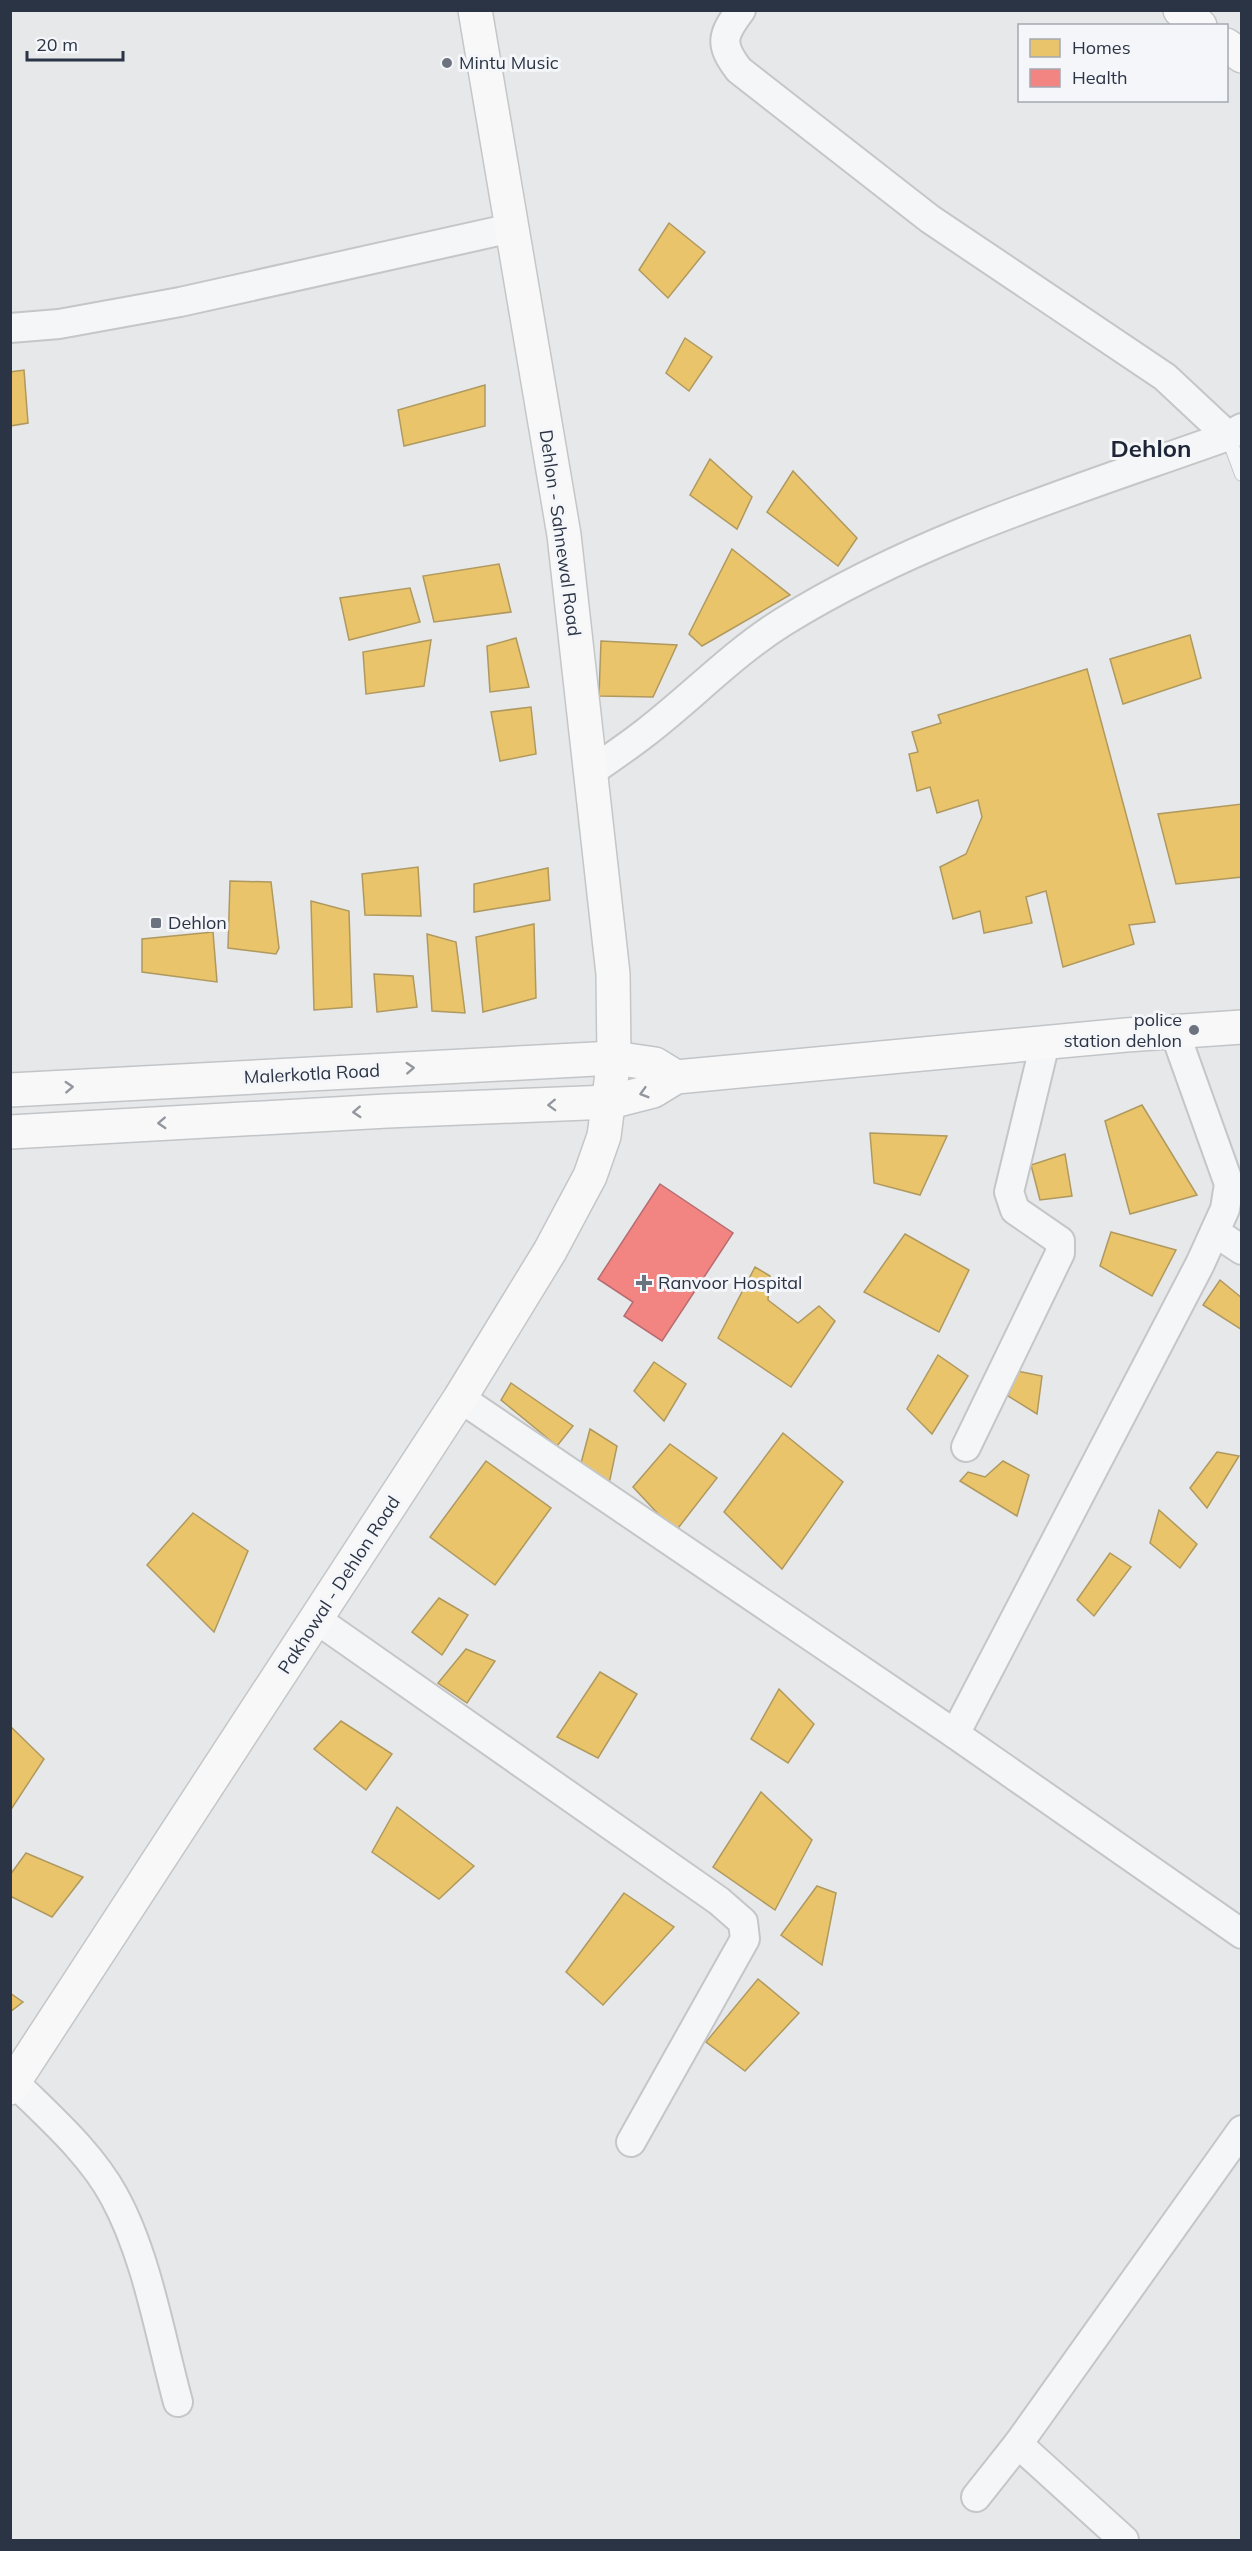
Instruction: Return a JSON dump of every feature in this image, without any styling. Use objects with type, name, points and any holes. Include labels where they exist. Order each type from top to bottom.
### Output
[{"type":"street","name":"Dehlon - Sahnewal Road","points":[[475,10],[564,535],[589,773],[614,974],[614,1059]]},
{"type":"street","points":[[741,10],[726,29],[724,40],[730,59],[739,70],[930,219],[1165,377],[1235,432]]},
{"type":"street","points":[[1180,10],[1198,24]]},
{"type":"street","points":[[1228,46],[1242,56]]},
{"type":"street","points":[[10,328],[59,324],[180,302],[512,228]]},
{"type":"street","points":[[589,773],[646,733],[748,647],[783,622],[865,577],[942,541],[1235,432]]},
{"type":"street","points":[[10,1132],[387,1111],[610,1102],[653,1091],[675,1077],[1045,1043],[1242,1028]]},
{"type":"street","points":[[955,1734],[1225,1209],[1229,1184],[1175,1033]]},
{"type":"street","points":[[966,1447],[1060,1252],[1060,1241],[1015,1210],[1009,1192],[1045,1043]]},
{"type":"street","name":"Malerkotla Road","points":[[10,1090],[614,1059],[655,1064],[675,1077]]},
{"type":"street","name":"Pakhowal - Dehlon Road","points":[[12,2085],[460,1398],[550,1251],[590,1176],[604,1136],[614,1059]]},
{"type":"street","points":[[1215,1232],[1242,1250]]},
{"type":"street","points":[[460,1398],[955,1734],[1242,1934]]},
{"type":"street","points":[[316,1619],[719,1901],[743,1922],[745,1939],[631,2142]]},
{"type":"street","points":[[12,2085],[88,2158],[113,2194],[127,2223],[143,2271],[178,2402]]},
{"type":"street","points":[[976,2498],[1018,2444],[1242,2130]]},
{"type":"street","points":[[1018,2444],[1124,2541]]},
{"type":"lane","points":[[1235,432],[1242,474]]},
{"type":"building: Homes","points":[[669,223],[705,252],[668,298],[639,270]]},
{"type":"building: Homes","points":[[685,338],[712,357],[689,391],[666,373]]},
{"type":"building: Homes","points":[[24,370],[28,423],[10,426],[10,372]]},
{"type":"building: Homes","points":[[485,385],[485,426],[404,446],[398,410]]},
{"type":"building: Homes","points":[[710,459],[752,497],[737,529],[690,495]]},
{"type":"building: Homes","points":[[793,471],[857,538],[838,566],[767,512]]},
{"type":"building: Homes","points":[[732,549],[790,595],[702,646],[689,634]]},
{"type":"building: Homes","points":[[499,564],[511,612],[434,622],[423,576]]},
{"type":"building: Homes","points":[[410,588],[420,622],[349,640],[340,598]]},
{"type":"building: Homes","points":[[1190,635],[1201,678],[1123,704],[1110,659]]},
{"type":"building: Homes","points":[[516,638],[529,687],[490,692],[487,646]]},
{"type":"building: Homes","points":[[431,640],[424,686],[366,694],[363,652]]},
{"type":"building: Homes","points":[[601,641],[677,645],[653,697],[599,696]]},
{"type":"building: Homes","points":[[1087,669],[1155,922],[1129,925],[1134,944],[1063,967],[1046,891],[1026,897],[1032,923],[984,933],[980,911],[953,919],[940,867],[966,854],[982,817],[978,800],[937,813],[930,787],[917,791],[909,754],[918,752],[912,732],[941,723],[938,715]]},
{"type":"building: Homes","points":[[531,707],[536,754],[500,761],[491,712]]},
{"type":"building: Homes","points":[[1242,804],[1242,877],[1176,884],[1158,814]]},
{"type":"building: Homes","points":[[418,867],[421,916],[365,915],[362,874]]},
{"type":"building: Homes","points":[[548,868],[550,900],[474,912],[474,884]]},
{"type":"building: Homes","points":[[230,881],[271,882],[279,948],[276,954],[228,948]]},
{"type":"building: Homes","points":[[311,901],[349,911],[352,1007],[314,1010]]},
{"type":"building: Homes","points":[[534,924],[536,998],[483,1012],[476,937]]},
{"type":"building: Homes","points":[[213,932],[217,982],[142,972],[142,939]]},
{"type":"building: Homes","points":[[427,934],[456,942],[465,1013],[432,1011]]},
{"type":"building: Homes","points":[[374,974],[413,976],[417,1007],[377,1012]]},
{"type":"building: Homes","points":[[1142,1105],[1197,1195],[1130,1214],[1105,1121]]},
{"type":"building: Homes","points":[[870,1133],[947,1136],[920,1195],[874,1183]]},
{"type":"building: Homes","points":[[1065,1154],[1072,1196],[1040,1200],[1031,1165]]},
{"type":"building: Homes","points":[[1111,1232],[1176,1250],[1152,1296],[1100,1266]]},
{"type":"building: Homes","points":[[905,1234],[969,1270],[939,1332],[864,1292]]},
{"type":"building: Homes","points":[[755,1267],[770,1276],[768,1300],[798,1323],[819,1306],[835,1321],[791,1387],[718,1338]]},
{"type":"building: Homes","points":[[1220,1280],[1242,1298],[1242,1330],[1203,1305]]},
{"type":"building: Homes","points":[[938,1355],[968,1376],[932,1434],[907,1409]]},
{"type":"building: Homes","points":[[654,1362],[686,1384],[664,1421],[634,1391]]},
{"type":"building: Homes","points":[[1017,1371],[1042,1376],[1037,1414],[1008,1396]]},
{"type":"building: Homes","points":[[511,1383],[573,1426],[557,1446],[501,1400]]},
{"type":"building: Homes","points":[[590,1429],[617,1446],[609,1484],[580,1467]]},
{"type":"building: Homes","points":[[783,1433],[843,1482],[782,1569],[724,1512]]},
{"type":"building: Homes","points":[[670,1444],[717,1478],[675,1532],[633,1487]]},
{"type":"building: Homes","points":[[1217,1452],[1239,1456],[1207,1508],[1190,1488]]},
{"type":"building: Homes","points":[[486,1461],[551,1508],[495,1585],[430,1537]]},
{"type":"building: Homes","points":[[1003,1461],[1029,1475],[1017,1516],[960,1481],[968,1472],[985,1477]]},
{"type":"building: Homes","points":[[1159,1510],[1197,1544],[1180,1568],[1150,1543]]},
{"type":"building: Homes","points":[[193,1513],[248,1551],[214,1632],[147,1565]]},
{"type":"building: Homes","points":[[1110,1553],[1131,1567],[1094,1616],[1077,1600]]},
{"type":"building: Homes","points":[[439,1598],[468,1615],[442,1655],[412,1632]]},
{"type":"building: Homes","points":[[466,1649],[495,1661],[467,1703],[438,1683]]},
{"type":"building: Homes","points":[[600,1672],[637,1694],[598,1758],[557,1737]]},
{"type":"building: Homes","points":[[779,1689],[814,1724],[788,1763],[751,1739]]},
{"type":"building: Homes","points":[[341,1721],[392,1754],[366,1790],[314,1749]]},
{"type":"building: Homes","points":[[10,1726],[44,1759],[10,1811]]},
{"type":"building: Homes","points":[[761,1792],[812,1840],[775,1910],[713,1867]]},
{"type":"building: Homes","points":[[397,1807],[474,1866],[439,1899],[372,1852]]},
{"type":"building: Homes","points":[[26,1853],[83,1877],[52,1917],[10,1896],[10,1875]]},
{"type":"building: Homes","points":[[817,1886],[836,1893],[822,1965],[781,1935]]},
{"type":"building: Homes","points":[[624,1893],[674,1927],[603,2005],[566,1972]]},
{"type":"building: Homes","points":[[758,1979],[799,2013],[745,2071],[706,2042]]},
{"type":"building: Homes","points":[[10,1993],[23,2002],[10,2012]]},
{"type":"building: Health","points":[[660,1184],[733,1233],[662,1341],[624,1316],[633,1302],[598,1279]]},
{"type":"place","name":"Mintu Music","points":[[447,63]]},
{"type":"place","name":"Dehlon","points":[[156,923]]},
{"type":"place","name":"police station dehlon","points":[[1194,1030]]},
{"type":"place","name":"Ranvoor Hospital","points":[[644,1283]]},
{"type":"district","name":"Dehlon","points":[[1151,449]]}]
